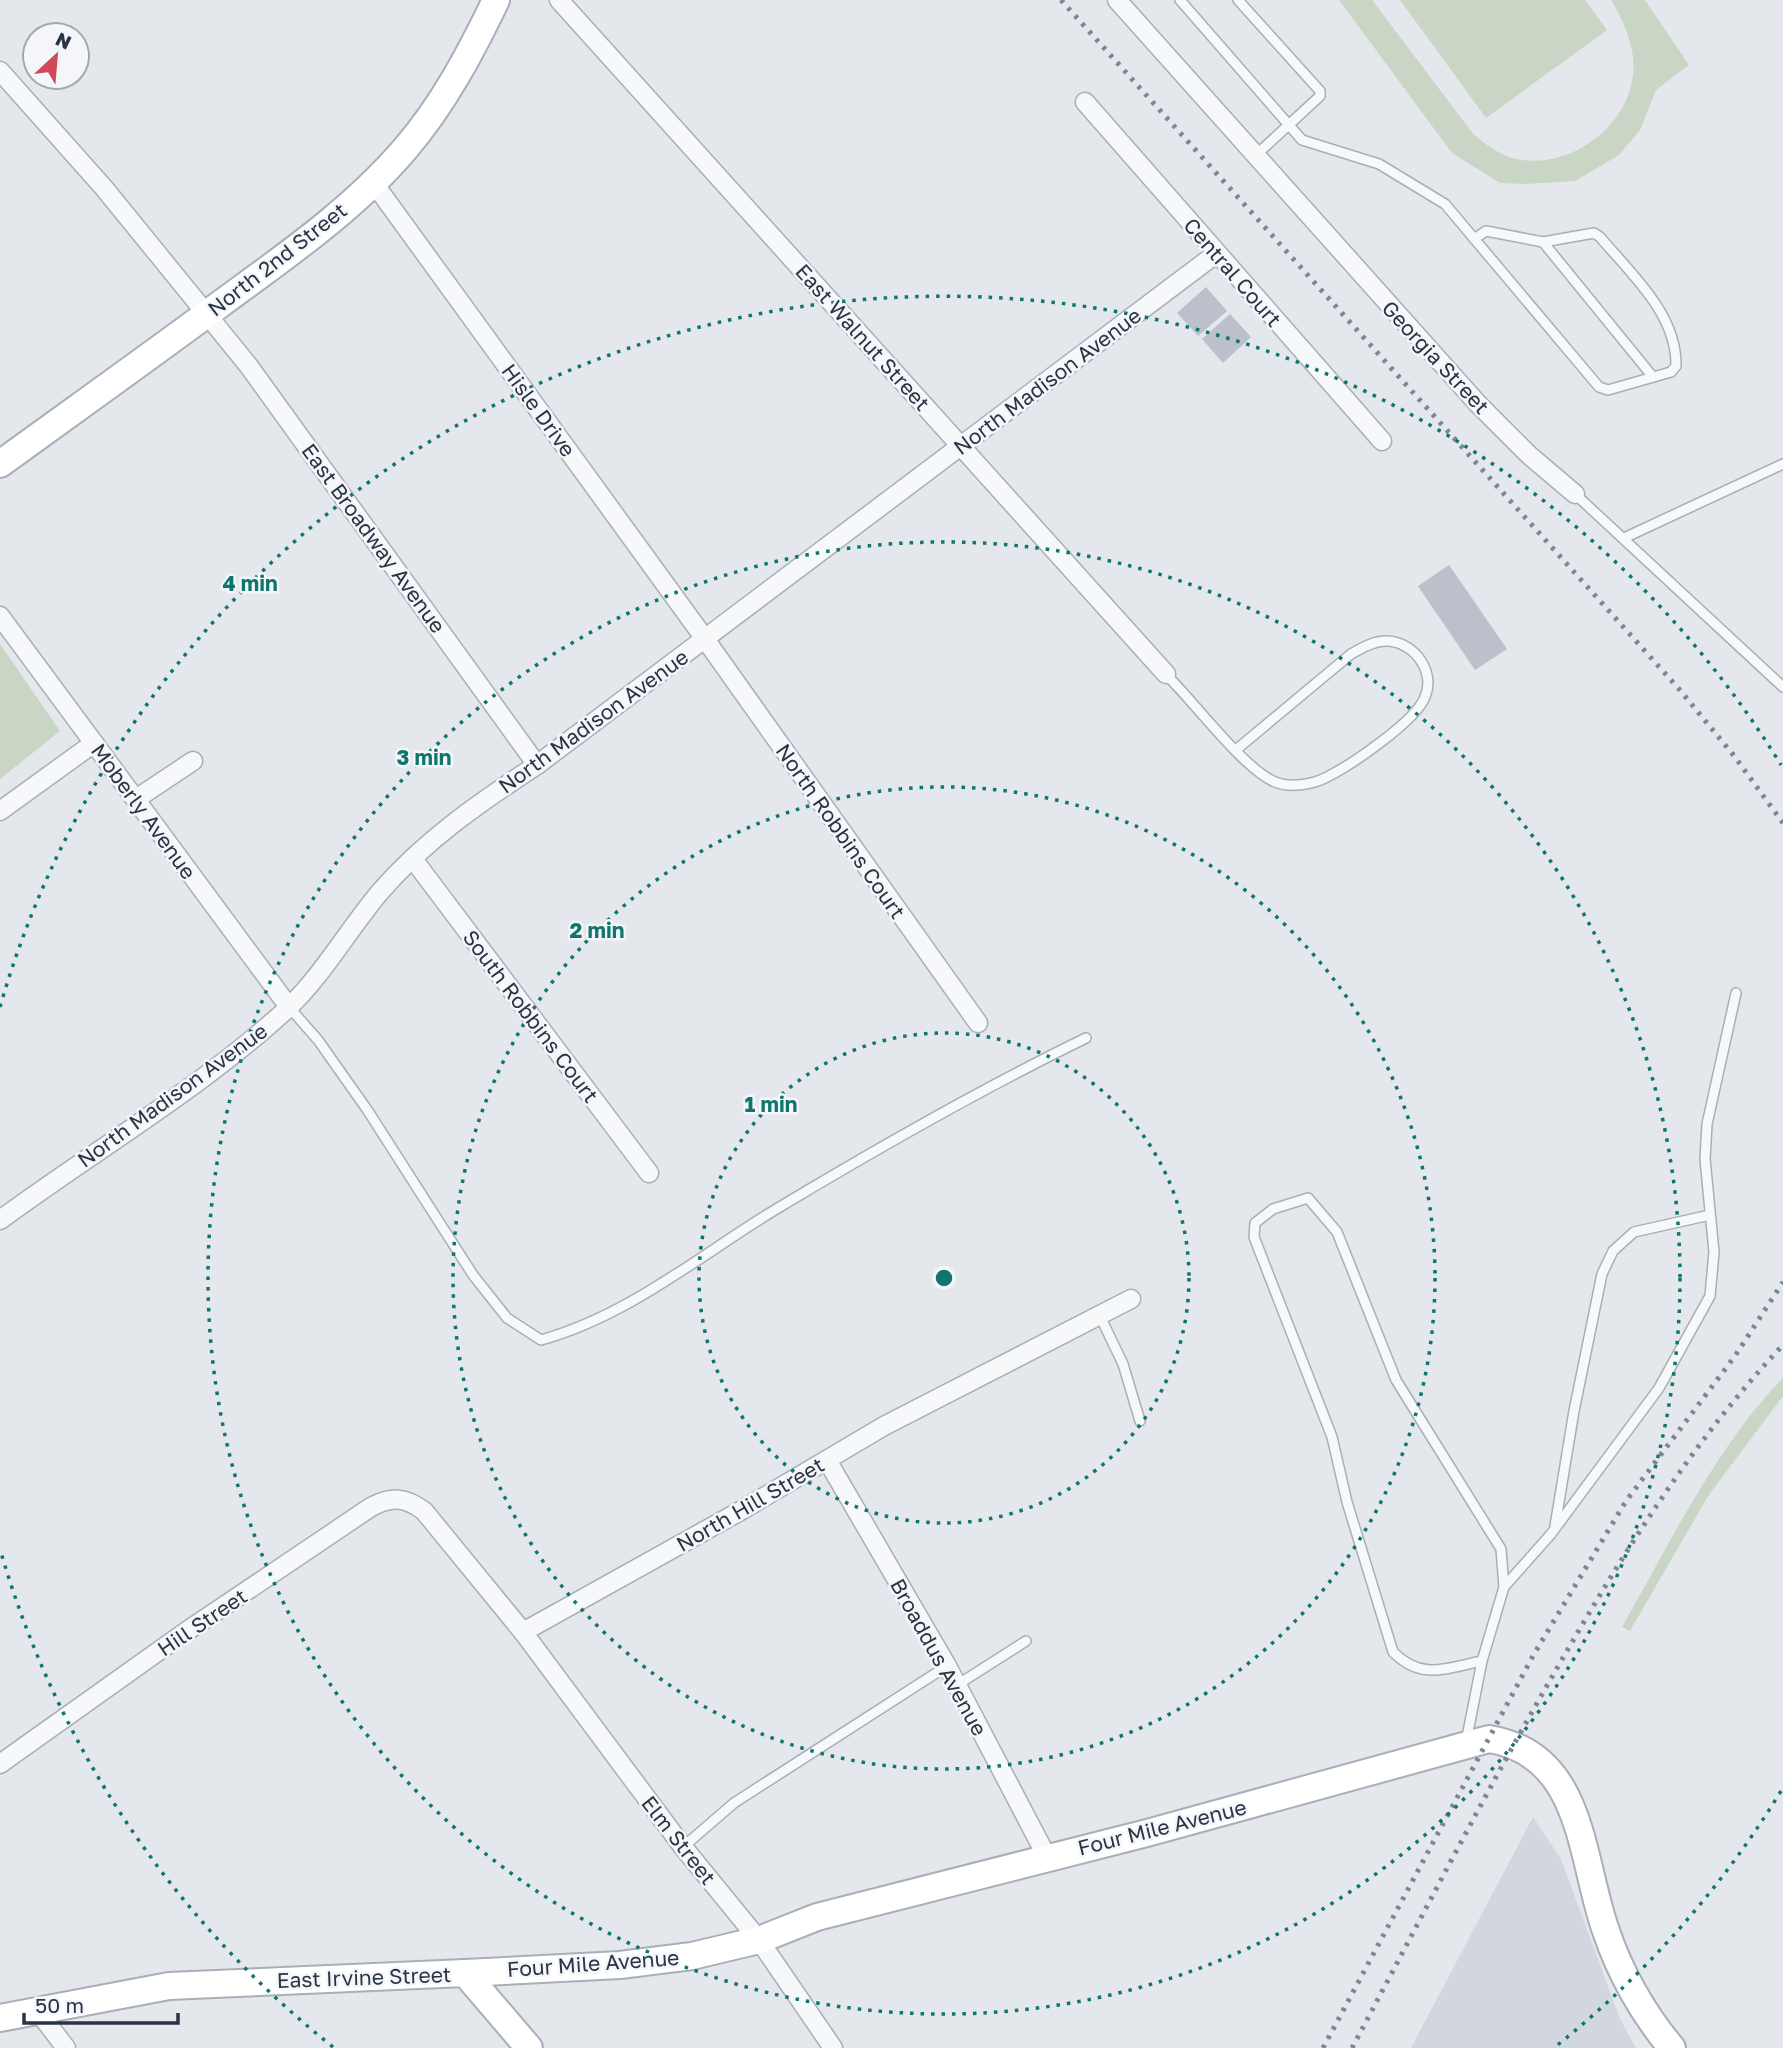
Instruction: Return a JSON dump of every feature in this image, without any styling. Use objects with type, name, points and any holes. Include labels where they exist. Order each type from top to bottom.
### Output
[{"type":"street","name":"North 2nd Street","points":[[0,464],[319,230],[373,182],[407,147],[434,110],[465,62],[496,0]]},
{"type":"street","name":"East Walnut Street","points":[[559,0],[1166,674]]},
{"type":"street","name":"Georgia Street","points":[[1117,0],[1478,404],[1529,455],[1575,494]]},
{"type":"street","name":"East Broadway Avenue","points":[[0,71],[104,188],[207,314],[305,441],[537,765]]},
{"type":"street","name":"Central Court","points":[[1085,102],[1382,441]]},
{"type":"street","name":"Hisle Drive","points":[[373,182],[705,639]]},
{"type":"street","name":"North Madison Avenue","points":[[0,1220],[215,1068],[289,1007],[381,891],[412,859],[455,822],[537,765],[1217,253]]},
{"type":"street","name":"Moberly Avenue","points":[[0,616],[289,1007]]},
{"type":"street","name":"North Robbins Court","points":[[705,639],[978,1023]]},
{"type":"street","points":[[0,811],[94,743]]},
{"type":"street","points":[[136,799],[193,761]]},
{"type":"street","name":"South Robbins Court","points":[[412,859],[649,1173]]},
{"type":"street","name":"North Hill Street","points":[[523,1632],[977,1376],[1131,1298]]},
{"type":"street","name":"Broaddus Avenue","points":[[827,1460],[947,1666],[1047,1857]]},
{"type":"street","name":"Hill Street","points":[[0,1764],[184,1633],[385,1500],[398,1498],[411,1501],[424,1511],[523,1632]]},
{"type":"street","name":"Elm Street","points":[[523,1632],[683,1847],[759,1940],[833,2048]]},
{"type":"street","name":"Four Mile Avenue","points":[[465,1973],[620,1965],[692,1956],[759,1940],[817,1917],[1147,1833],[1489,1739],[1513,1744],[1534,1754],[1558,1779],[1576,1824],[1607,1936],[1633,1991],[1672,2048]]},
{"type":"street","name":"East Irvine Street","points":[[0,2018],[169,1986],[465,1973],[529,2048]]},
{"type":"street","points":[[37,2010],[66,2048]]},
{"type":"lane","points":[[1180,0],[1302,140],[1364,158],[1445,204],[1474,239],[1599,387],[1608,390],[1671,372],[1676,366],[1676,351],[1667,322],[1594,233],[1543,242],[1486,230],[1474,239]]},
{"type":"lane","points":[[1238,0],[1320,91],[1320,96],[1256,155]]},
{"type":"lane","points":[[1543,242],[1653,377]]},
{"type":"lane","points":[[1624,538],[1783,464]]},
{"type":"lane","name":"Georgia Street","points":[[1575,494],[1783,687]]},
{"type":"lane","points":[[1166,674],[1237,749],[1261,774],[1277,783],[1304,784],[1325,778],[1408,722],[1427,694],[1426,668],[1416,654],[1402,644],[1386,641],[1370,644],[1351,654],[1237,749]]},
{"type":"lane","points":[[1504,1587],[1555,1528],[1659,1388],[1710,1296],[1714,1252],[1705,1159],[1707,1124],[1736,993]]},
{"type":"lane","points":[[289,1007],[318,1040],[368,1111],[473,1275],[508,1318],[541,1340],[579,1329],[639,1298],[777,1209],[1007,1076],[1086,1038]]},
{"type":"lane","points":[[1465,1744],[1482,1661],[1504,1587],[1501,1549],[1396,1380],[1337,1232],[1308,1198],[1273,1209],[1255,1223],[1254,1237],[1332,1437],[1347,1502],[1394,1652],[1408,1667],[1423,1670],[1482,1661]]},
{"type":"lane","points":[[1555,1528],[1574,1411],[1602,1273],[1613,1251],[1634,1233],[1710,1215]]},
{"type":"lane","points":[[1099,1314],[1123,1364],[1140,1421]]},
{"type":"lane","points":[[956,1686],[1026,1641]]},
{"type":"lane","points":[[683,1847],[734,1803],[947,1666]]},
{"type":"shaded area","points":[[1533,1817],[1561,1859],[1620,2019],[1636,2048],[1411,2048]]},
{"type":"green space","points":[[1339,0],[1372,0],[1474,135],[1501,154],[1514,159],[1539,161],[1558,158],[1575,151],[1592,142],[1618,115],[1627,99],[1632,81],[1633,59],[1625,28],[1611,0],[1645,0],[1689,65],[1656,90],[1640,130],[1619,155],[1575,181],[1500,183],[1452,153]]},
{"type":"green space","points":[[1400,0],[1585,0],[1607,30],[1486,118]]},
{"type":"green space","points":[[0,644],[60,731],[0,779]]},
{"type":"green space","points":[[1783,1378],[1783,1396],[1708,1496],[1630,1631],[1622,1627],[1716,1464],[1759,1404]]},
{"type":"building","points":[[1206,287],[1227,311],[1198,336],[1177,313]]},
{"type":"building","points":[[1230,314],[1251,337],[1223,363],[1202,339]]},
{"type":"building","points":[[1449,565],[1507,649],[1475,670],[1418,586]]},
{"type":"railway","points":[[1061,0],[1679,689],[1735,757],[1783,823]]},
{"type":"railway","points":[[1323,2048],[1534,1654],[1626,1501],[1735,1356],[1783,1282]]},
{"type":"railway","points":[[1352,2048],[1509,1753],[1613,1574],[1692,1455],[1751,1380],[1783,1345]]}]
